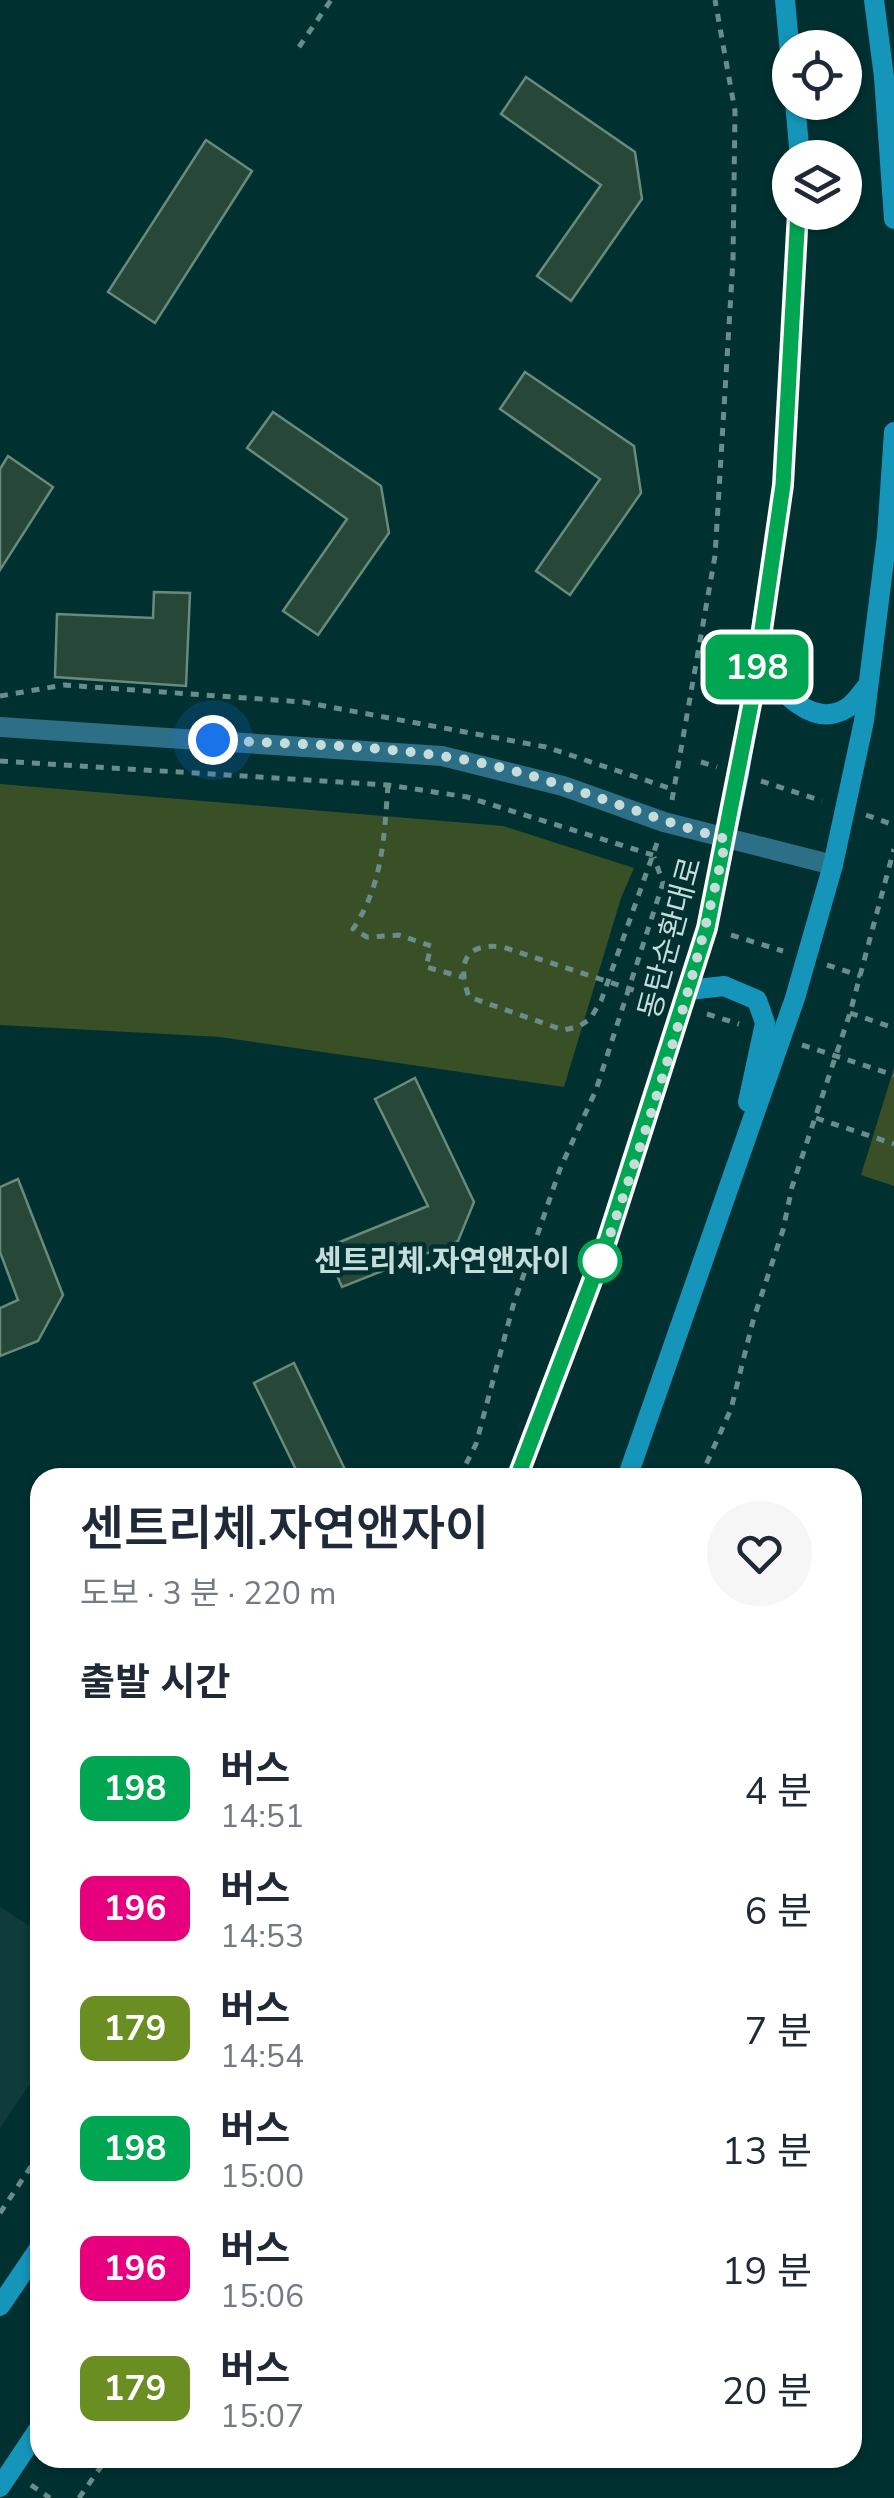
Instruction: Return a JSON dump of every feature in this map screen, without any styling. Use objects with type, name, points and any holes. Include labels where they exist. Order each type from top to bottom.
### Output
[{"type":"main road","points":[[784,0],[787,30]]},
{"type":"main road","points":[[874,0],[884,76],[894,219]]},
{"type":"main road","name":"동탄순환대로","points":[[521,1468],[606,1244],[707,928],[739,774],[783,485],[797,230]]},
{"type":"main road","points":[[631,1468],[740,1159],[807,958],[832,864],[869,684],[888,536],[894,432]]},
{"type":"main road","points":[[758,661],[784,694],[808,710],[828,715],[848,708],[869,684]]},
{"type":"main road","points":[[689,990],[724,986],[742,993],[757,1000],[765,1023],[740,1159]]},
{"type":"main road","points":[[0,2306],[30,2262]]},
{"type":"main road","points":[[0,2487],[30,2442]]},
{"type":"street","points":[[0,728],[442,756],[563,786],[664,822],[832,864]]},
{"type":"path","points":[[300,47],[331,0]]},
{"type":"path","points":[[0,696],[64,686],[303,702],[546,747],[675,790],[715,556],[733,260],[735,111],[715,0]]},
{"type":"path","points":[[0,761],[388,786],[467,797],[653,854]]},
{"type":"path","points":[[701,762],[894,824]]},
{"type":"path","points":[[388,786],[383,854],[376,885],[353,928],[367,937],[399,935],[431,946],[426,966],[462,978]]},
{"type":"path","points":[[704,1468],[731,1409],[753,1321],[861,976],[894,849]]},
{"type":"path","points":[[503,947],[486,945],[470,954],[462,965],[469,997],[563,1030],[578,1027],[590,1019],[601,1001],[653,854]]},
{"type":"path","points":[[464,1468],[476,1444],[514,1306],[560,1170],[596,1090],[663,883],[653,854]]},
{"type":"path","points":[[707,928],[861,976]]},
{"type":"path","points":[[850,1013],[894,1028]]},
{"type":"path","points":[[816,1118],[894,1144]]},
{"type":"path","points":[[0,2213],[30,2169]]},
{"type":"path","points":[[79,2498],[99,2468]]},
{"type":"shaded area","points":[[0,1907],[30,1926],[30,2084],[0,2128]]},
{"type":"green space","points":[[0,784],[503,826],[634,868],[621,898],[564,1087],[220,1037],[0,1025]]},
{"type":"green space","points":[[894,1068],[894,1186],[861,1175]]},
{"type":"building","points":[[526,77],[635,152],[642,199],[571,301],[537,276],[601,185],[501,114]]},
{"type":"building","points":[[206,140],[252,171],[155,323],[108,292]]},
{"type":"building","points":[[525,372],[634,446],[641,493],[570,595],[536,571],[600,479],[500,409]]},
{"type":"building","points":[[273,412],[381,486],[389,533],[318,635],[283,611],[347,519],[247,448]]},
{"type":"building","points":[[8,456],[53,487],[0,570],[0,469]]},
{"type":"building","points":[[154,592],[190,593],[186,686],[55,677],[57,614],[153,618]]},
{"type":"building","points":[[415,1078],[474,1202],[458,1241],[342,1287],[325,1248],[428,1206],[375,1099]]},
{"type":"building","points":[[18,1179],[63,1295],[38,1341],[0,1356],[0,1308],[18,1300],[0,1252],[0,1187]]},
{"type":"building","points":[[294,1363],[344,1468],[295,1468],[254,1383]]},
{"type":"bus line","name":"198","points":[[521,1468],[606,1244],[707,928],[752,699],[783,485],[798,230]]},
{"type":"place","name":"센트리체.자연앤자이","points":[[600,1261]]},
{"type":"route","points":[[213,740],[442,756],[563,786],[664,822],[726,839],[689,990],[596,1274],[600,1261]]}]
